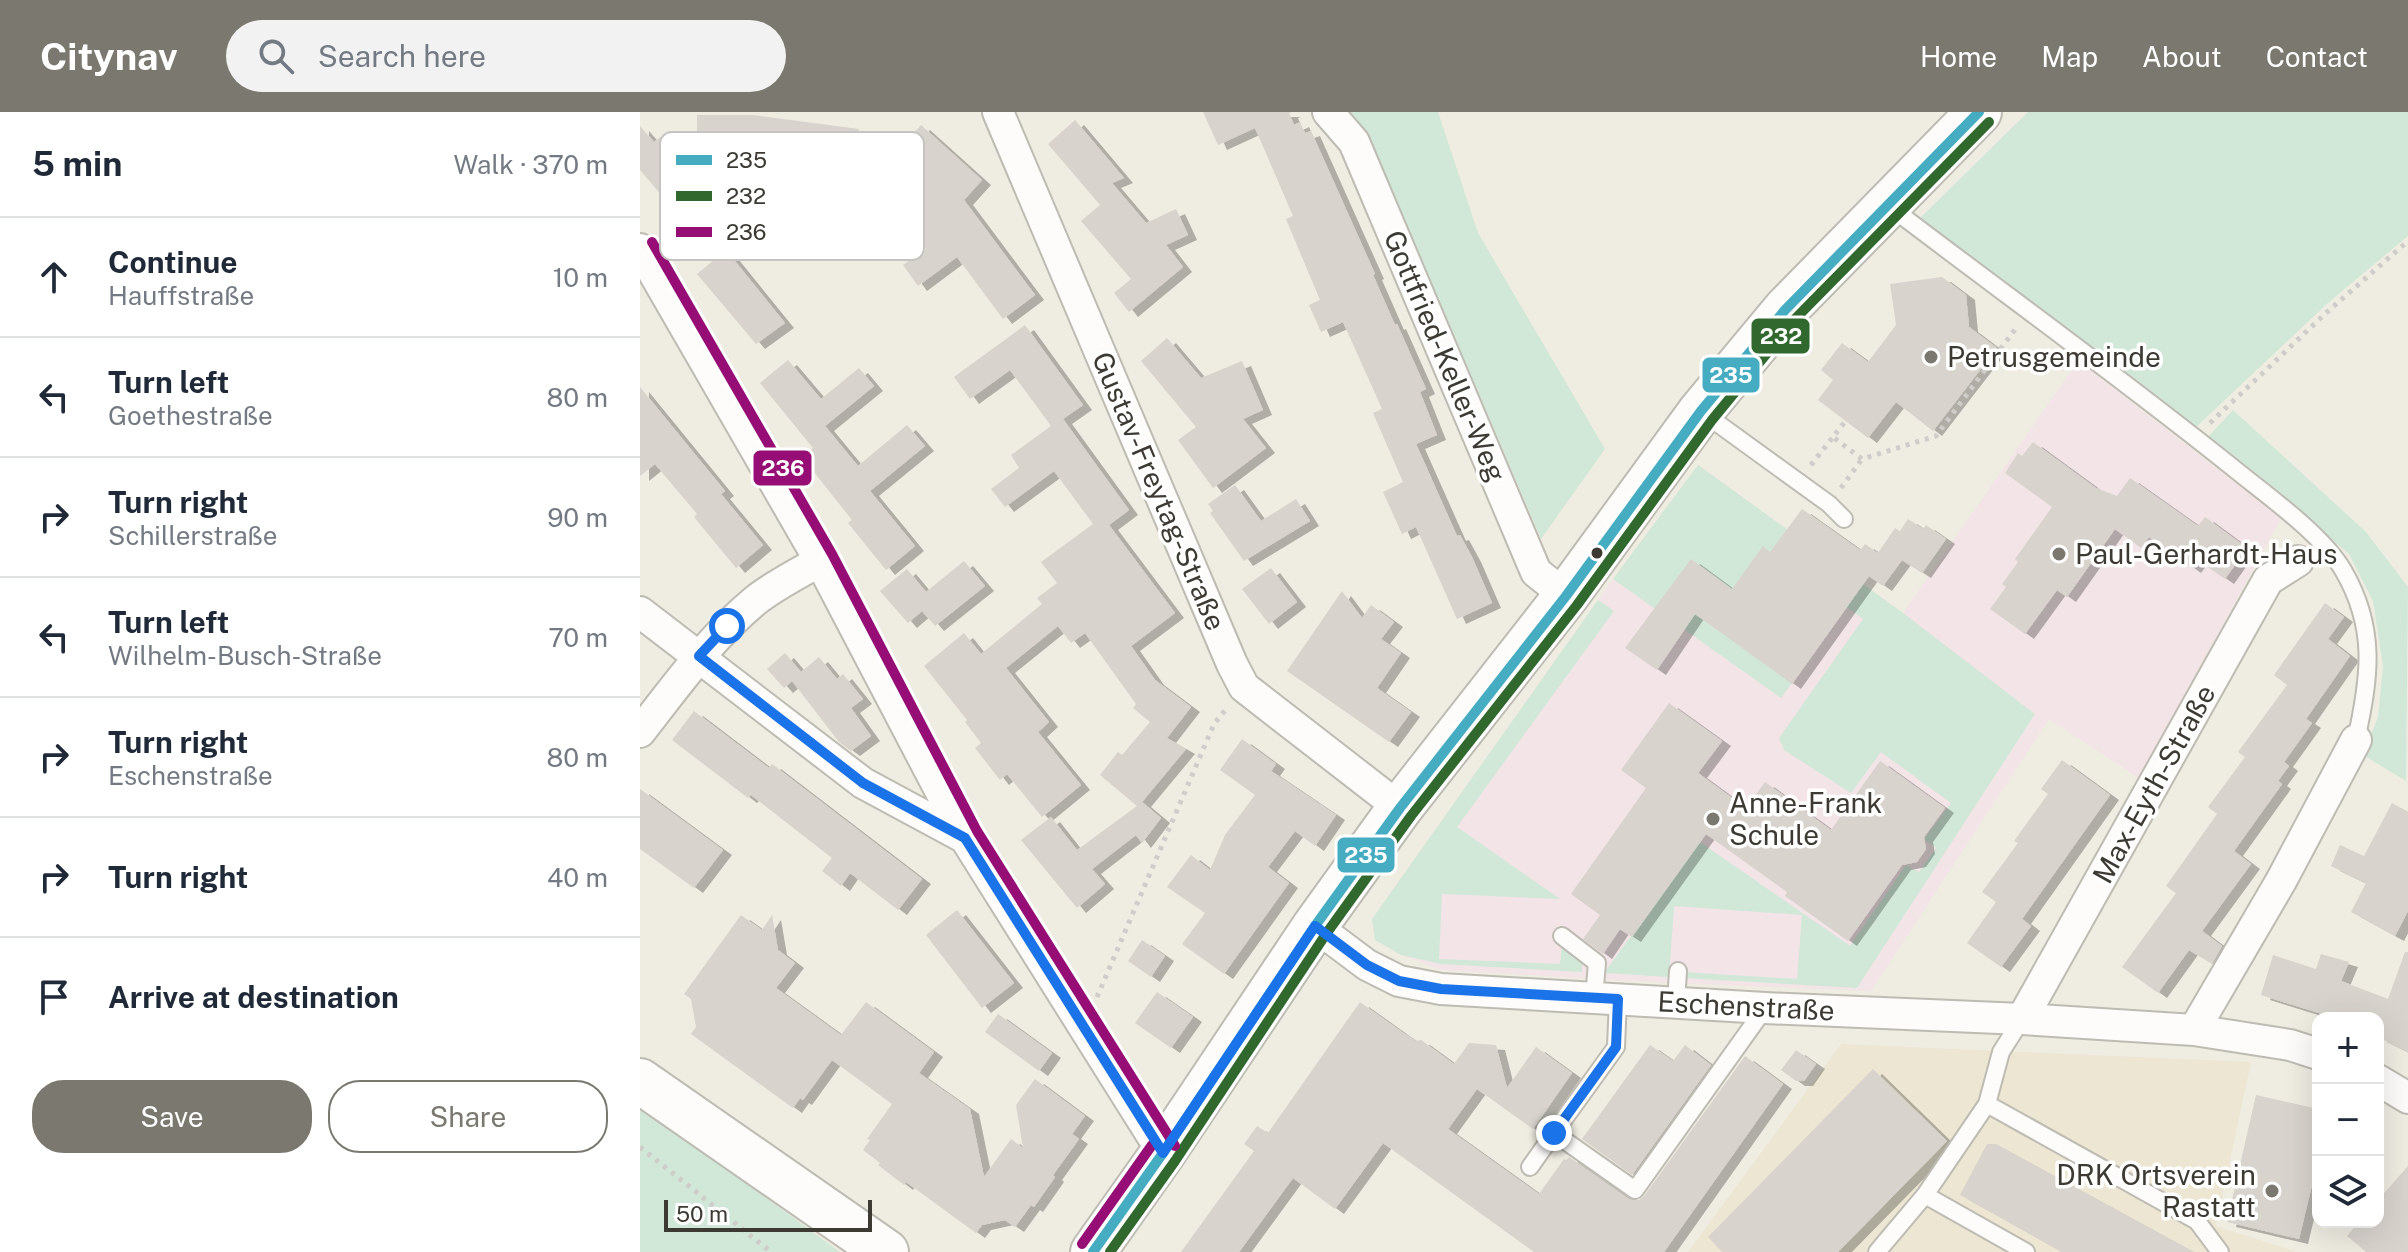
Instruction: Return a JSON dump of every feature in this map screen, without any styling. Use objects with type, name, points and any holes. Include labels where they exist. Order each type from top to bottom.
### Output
[{"type":"main road","points":[[1093,1252],[1315,926],[1400,808],[1566,596],[1701,411],[1785,310],[1979,112]]},
{"type":"main road","points":[[640,1081],[886,1252]]},
{"type":"street","name":"Gustav-Freytag-Straße","points":[[998,112],[1244,687],[1400,808]]},
{"type":"street","name":"Gottfried-Keller-Weg","points":[[1328,112],[1354,142],[1536,572],[1566,596]]},
{"type":"street","points":[[640,249],[820,561],[965,838],[1163,1153]]},
{"type":"street","points":[[640,732],[699,656],[727,626],[759,598],[820,561]]},
{"type":"street","name":"Max-Eyth-Straße","points":[[2022,1019],[2268,580],[2298,561]]},
{"type":"street","points":[[640,612],[863,783],[965,838]]},
{"type":"street","points":[[2194,1030],[2281,881],[2356,740]]},
{"type":"street","name":"Eschenstraße","points":[[1315,926],[1367,965],[1399,981],[1441,989],[2194,1030],[2290,1045],[2312,1052]]},
{"type":"street","points":[[2384,1084],[2408,1098]]},
{"type":"lane","points":[[1888,205],[2195,437],[2327,548],[2343,569],[2358,602],[2368,643],[2367,688],[2356,740]]},
{"type":"lane","points":[[1701,411],[1829,504],[1844,519]]},
{"type":"lane","points":[[2298,561],[2327,548]]},
{"type":"lane","points":[[1530,1167],[1616,1047],[1597,963],[1562,936]]},
{"type":"lane","points":[[1676,1002],[1678,971]]},
{"type":"lane","points":[[1554,1133],[1635,1190],[1765,1008]]},
{"type":"lane","points":[[1877,1252],[1925,1195],[1987,1104],[2001,1052],[2022,1019]]},
{"type":"lane","points":[[1987,1104],[2197,1221],[2220,1252]]},
{"type":"lane","points":[[1925,1195],[2026,1252]]},
{"type":"path","points":[[2195,437],[2326,313],[2408,241]]},
{"type":"path","points":[[1829,504],[1862,459],[1936,436],[2029,311]]},
{"type":"path","points":[[1798,482],[1844,423]]},
{"type":"path","points":[[1833,437],[1862,459]]},
{"type":"path","points":[[1084,1028],[1214,724],[1244,687]]},
{"type":"path","points":[[640,1147],[771,1252]]},
{"type":"shaded area","name":"Anne-Frank Schule","points":[[2078,361],[2281,518],[2139,778],[2049,719],[1871,991],[1442,970],[1401,955],[1375,940],[1372,919],[1613,579],[1698,465],[1903,613]]},
{"type":"shaded area","points":[[1841,1044],[2251,1062],[2216,1226],[2297,1252],[1688,1252]]},
{"type":"green space","points":[[1349,112],[1438,112],[1478,233],[1605,449],[1541,539],[1369,136]]},
{"type":"green space","points":[[2028,112],[2408,112],[2408,236],[2329,302],[2194,429],[1920,218]]},
{"type":"green space","points":[[2233,410],[2366,532],[2408,587],[2406,781],[2363,755],[2378,717],[2383,666],[2373,601],[2349,554],[2208,437]]},
{"type":"green space","points":[[1698,465],[1903,613],[2035,714],[1857,988],[1683,978],[1683,972],[1797,979],[1802,915],[1674,906],[1669,977],[1604,973],[1700,842],[1850,946],[1906,865],[1919,872],[1936,848],[1924,839],[1951,803],[1881,752],[1851,793],[1784,750],[1779,738],[1863,619],[1763,547],[1708,623],[1792,683],[1781,698],[1613,579]]},
{"type":"green space","points":[[1598,600],[1614,611],[1457,827],[1560,899],[1442,894],[1439,959],[1560,964],[1562,942],[1582,958],[1582,972],[1441,964],[1401,955],[1375,940],[1372,919]]},
{"type":"green space","points":[[640,1105],[840,1252],[640,1252]]},
{"type":"building","points":[[1203,112],[1292,112],[1289,113],[1294,125],[1300,122],[1305,133],[1311,131],[1426,389],[1420,392],[1437,435],[1416,444],[1457,536],[1460,535],[1472,557],[1492,603],[1457,619],[1416,527],[1402,534],[1383,492],[1403,482],[1373,413],[1382,409],[1343,322],[1321,332],[1309,305],[1320,300],[1286,219],[1293,216],[1255,128],[1218,145]]},
{"type":"building","points":[[697,115],[753,115],[859,129],[859,132],[697,132]]},
{"type":"building","points":[[1075,120],[1124,178],[1112,183],[1146,223],[1176,209],[1188,235],[1166,245],[1183,267],[1129,312],[1114,293],[1131,279],[1081,221],[1100,205],[1048,144]]},
{"type":"building","points":[[921,125],[982,180],[964,200],[1035,295],[1003,319],[957,257],[918,286],[903,265],[910,260],[924,260],[924,132],[915,132]]},
{"type":"building","points":[[640,126],[654,142],[660,137],[660,193],[640,170]]},
{"type":"building","points":[[714,260],[734,260],[785,323],[756,344],[697,274]]},
{"type":"building","name":"Petrusgemeinde","points":[[1942,277],[1966,295],[1969,327],[1997,348],[1933,431],[1896,402],[1868,438],[1818,400],[1833,380],[1821,370],[1842,343],[1868,362],[1896,325],[1890,284]]},
{"type":"building","points":[[1025,325],[1083,405],[1063,419],[1129,510],[1109,525],[1175,613],[1131,646],[1155,680],[1191,707],[1167,738],[1186,749],[1142,802],[1161,818],[1142,843],[1136,835],[1092,869],[1105,884],[1077,908],[1021,840],[1051,817],[1077,850],[1137,806],[1100,775],[1118,752],[1122,755],[1150,722],[1133,708],[1136,704],[1085,633],[1071,643],[1058,626],[1006,668],[1049,722],[1038,732],[1081,785],[1042,817],[1007,774],[1000,780],[975,748],[981,743],[965,722],[967,720],[924,666],[964,633],[981,654],[1042,604],[1037,598],[1057,583],[1041,562],[1093,524],[1054,471],[1005,507],[991,489],[1019,468],[1011,455],[1051,426],[1010,370],[970,399],[954,377]]},
{"type":"building","points":[[1167,338],[1201,378],[1242,361],[1263,410],[1243,419],[1266,448],[1213,488],[1178,440],[1196,427],[1141,361]]},
{"type":"building","points":[[788,360],[821,399],[859,368],[874,386],[825,426],[858,466],[907,425],[925,446],[870,491],[915,546],[886,570],[848,523],[852,520],[802,457],[813,448],[760,383]]},
{"type":"building","points":[[640,387],[725,491],[721,494],[763,545],[736,568],[694,517],[697,514],[655,464],[640,476]]},
{"type":"building","name":"Paul-Gerhardt-Haus","points":[[2033,442],[2096,488],[2117,496],[2130,478],[2198,526],[2205,517],[2247,548],[2225,579],[2198,560],[2192,568],[2149,537],[2141,548],[2115,529],[2067,597],[2057,590],[2025,634],[1990,609],[2006,587],[2002,584],[2018,562],[2015,559],[2052,507],[2005,473],[2018,453],[2022,456]]},
{"type":"building","points":[[1235,485],[1261,521],[1296,499],[1310,521],[1244,561],[1210,513],[1213,511],[1208,504]]},
{"type":"building","points":[[1802,509],[1860,550],[1865,544],[1878,553],[1895,528],[1900,531],[1908,519],[1923,529],[1926,525],[1946,539],[1922,573],[1902,560],[1883,586],[1869,576],[1792,684],[1695,614],[1657,670],[1625,648],[1691,559],[1732,589],[1763,546],[1770,552]]},
{"type":"building","points":[[964,561],[985,586],[935,626],[922,611],[908,623],[880,591],[907,569],[926,592]]},
{"type":"building","points":[[1271,568],[1297,602],[1269,624],[1242,589]]},
{"type":"building","points":[[1342,591],[1362,618],[1371,605],[1394,622],[1381,639],[1401,653],[1377,688],[1411,712],[1389,742],[1287,671]]},
{"type":"building","points":[[2325,603],[2344,617],[2328,639],[2350,656],[2306,719],[2312,723],[2284,762],[2289,766],[2278,781],[2282,784],[2234,851],[2251,864],[2202,931],[2222,946],[2212,964],[2189,950],[2158,993],[2122,967],[2176,893],[2166,886],[2217,814],[2208,807],[2245,757],[2238,752],[2287,685],[2274,675]]},
{"type":"building","points":[[785,653],[801,672],[819,657],[837,679],[843,674],[863,699],[851,708],[871,736],[851,751],[839,742],[792,681],[784,688],[767,669]]},
{"type":"building","points":[[1669,703],[1722,741],[1698,773],[1746,808],[1765,782],[1831,830],[1880,761],[1945,808],[1924,837],[1926,849],[1917,862],[1902,865],[1848,941],[1785,896],[1787,892],[1706,834],[1632,937],[1620,929],[1603,954],[1583,939],[1600,915],[1571,894],[1646,788],[1621,770]]},
{"type":"building","points":[[694,711],[769,768],[772,764],[922,879],[898,910],[850,873],[841,886],[822,871],[832,858],[751,795],[748,798],[672,740]]},
{"type":"building","points":[[1242,739],[1276,764],[1271,771],[1336,815],[1315,846],[1295,831],[1268,867],[1289,883],[1224,974],[1182,944],[1205,913],[1167,887],[1191,855],[1210,870],[1225,835],[1255,795],[1220,770]]},
{"type":"building","points":[[2062,760],[2110,795],[2022,919],[2031,926],[2001,967],[1967,943],[1996,902],[1982,892],[2018,843],[2014,841],[2048,794],[2041,789]]},
{"type":"building","points":[[640,789],[723,850],[694,888],[640,849]]},
{"type":"building","points":[[2392,803],[2408,812],[2408,911],[2395,936],[2351,912],[2366,883],[2331,866],[2340,845],[2364,856]]},
{"type":"building","points":[[957,910],[1014,983],[982,1008],[926,935]]},
{"type":"building","points":[[741,915],[762,930],[772,915],[778,950],[795,963],[776,988],[841,1035],[866,1002],[934,1052],[919,1073],[970,1109],[984,1177],[1011,1139],[1023,1148],[1016,1105],[1035,1079],[1085,1116],[1072,1134],[1079,1139],[1034,1207],[1031,1205],[1015,1227],[1005,1220],[982,1225],[976,1233],[878,1165],[880,1163],[863,1150],[870,1140],[867,1139],[892,1104],[832,1060],[803,1100],[800,1098],[793,1108],[691,1034],[696,1027],[691,999],[684,994]]},
{"type":"building","points":[[1142,940],[1165,956],[1151,977],[1128,961]]},
{"type":"building","points":[[2405,952],[2408,952],[2408,1052],[2384,1040],[2384,1012],[2316,1012],[2261,995],[2273,955],[2316,969],[2321,954],[2349,962],[2341,981],[2388,999]]},
{"type":"building","points":[[1157,992],[1193,1017],[1171,1048],[1135,1023]]},
{"type":"building","points":[[1360,1002],[1454,1064],[1469,1043],[1496,1045],[1507,1088],[1536,1047],[1572,1073],[1533,1129],[1477,1089],[1448,1129],[1539,1194],[1564,1159],[1569,1157],[1629,1199],[1639,1200],[1745,1056],[1783,1084],[1664,1252],[1534,1252],[1383,1143],[1335,1209],[1293,1178],[1239,1252],[1181,1252],[1254,1151],[1244,1144],[1257,1126],[1268,1133]]},
{"type":"building","points":[[998,1014],[1052,1053],[1039,1071],[985,1032]]},
{"type":"building","points":[[1650,1045],[1673,1061],[1685,1045],[1711,1065],[1632,1175],[1582,1139]]},
{"type":"building","points":[[1796,1050],[1816,1064],[1804,1081],[1796,1081],[1781,1070]]},
{"type":"building","points":[[1873,1069],[1947,1141],[1838,1252],[1722,1252],[1708,1237]]},
{"type":"building","name":"DRK Ortsverein Rastatt","points":[[2256,1095],[2312,1108],[2312,1185],[2299,1239],[2227,1222]]},
{"type":"building","points":[[1987,1144],[1996,1144],[2194,1252],[2062,1252],[1960,1195]]},
{"type":"building","points":[[2408,1166],[2408,1252],[2366,1252],[2347,1236],[2354,1228],[2384,1228],[2384,1193]]},
{"type":"transit line","name":"235","points":[[1093,1252],[1315,926],[1400,808],[1566,596],[1701,411],[1785,310],[1979,112]]},
{"type":"transit line","name":"232","points":[[1110,1252],[1175,1161],[1326,934],[1411,816],[1577,605],[1712,420],[1795,319],[1989,122]]},
{"type":"transit line","name":"236","points":[[652,242],[660,256]]},
{"type":"transit line","name":"236","points":[[662,260],[832,554],[977,831],[1175,1146]]},
{"type":"transit line","name":"236","points":[[1082,1244],[1152,1145]]},
{"type":"place","name":"Petrusgemeinde","points":[[1931,357]]},
{"type":"place","name":"Paul-Gerhardt-Haus","points":[[2059,554]]},
{"type":"place","name":"Anne-Frank Schule","points":[[1713,819]]},
{"type":"place","name":"DRK Ortsverein Rastatt","points":[[2272,1191]]},
{"type":"route","points":[[727,626],[699,656],[863,783],[965,838],[1163,1153],[1315,926],[1367,965],[1399,981],[1441,989],[1618,999],[1616,1047],[1554,1133]]}]
